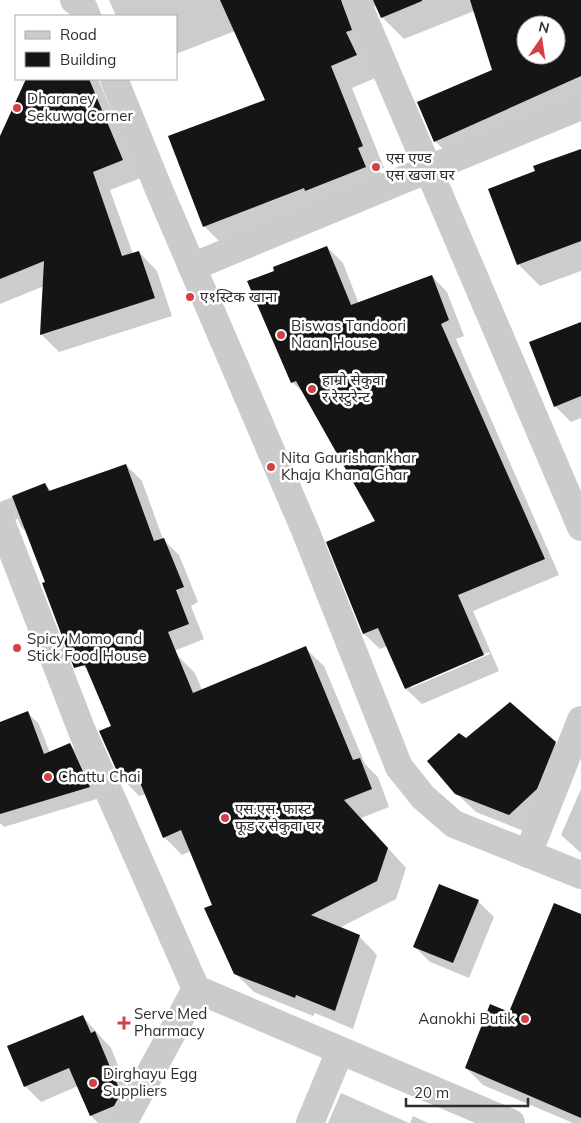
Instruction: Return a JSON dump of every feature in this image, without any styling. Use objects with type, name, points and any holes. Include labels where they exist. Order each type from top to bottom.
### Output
[{"type":"street","points":[[74,0],[83,7],[87,15]]},
{"type":"street","points":[[356,0],[581,527]]},
{"type":"street","points":[[114,80],[305,530],[400,767],[423,797],[454,824],[581,875]]},
{"type":"street","points":[[192,267],[581,106]]},
{"type":"street","points":[[0,519],[82,731],[196,989],[511,1123]]},
{"type":"street","points":[[528,854],[581,720]]},
{"type":"street","points":[[122,1123],[196,989]]},
{"type":"street","points":[[310,1123],[340,1051]]},
{"type":"building","points":[[220,0],[341,0],[352,30],[346,32],[357,55],[331,66],[363,146],[358,148],[366,167],[305,191],[304,188],[203,227],[168,136],[265,100]]},
{"type":"building","points":[[373,0],[422,0],[422,1],[381,18]]},
{"type":"building","points":[[470,0],[581,0],[581,76],[434,142],[417,102],[492,70]]},
{"type":"building","points":[[26,80],[89,80],[123,160],[93,172],[122,256],[139,251],[155,298],[40,335],[44,261],[0,279],[0,136]]},
{"type":"building","points":[[581,149],[581,241],[517,265],[488,189],[535,171],[533,166]]},
{"type":"building","points":[[327,246],[351,305],[432,275],[449,320],[441,324],[545,559],[458,595],[484,655],[405,689],[378,628],[363,634],[326,542],[375,521],[296,381],[291,383],[247,281],[274,271],[273,267]]},
{"type":"building","points":[[581,322],[581,396],[554,407],[529,342]]},
{"type":"building","points":[[126,464],[154,541],[164,538],[184,587],[176,590],[189,624],[168,632],[193,693],[306,646],[353,760],[360,758],[372,789],[344,800],[388,848],[377,881],[311,915],[360,935],[335,1011],[296,995],[295,998],[234,974],[204,908],[212,905],[181,830],[163,838],[136,773],[120,778],[99,731],[111,726],[85,665],[74,668],[42,583],[45,582],[12,496],[45,483],[49,491]]},
{"type":"building","points":[[510,702],[556,742],[537,789],[509,815],[455,794],[427,761],[459,733],[466,738]]},
{"type":"building","name":"Chattu Chai","points":[[28,711],[44,754],[70,743],[90,787],[0,814],[0,722]]},
{"type":"building","points":[[439,884],[479,900],[453,963],[413,947]]},
{"type":"building","points":[[554,903],[581,914],[581,1118],[465,1068],[490,1004],[509,1012]]},
{"type":"building","points":[[83,1015],[91,1033],[95,1031],[121,1093],[114,1106],[90,1116],[69,1068],[24,1087],[7,1046]]},
{"type":"place","name":"Dharaney Sekuwa Corner","points":[[17,108]]},
{"type":"place","name":"एस एण्ड एस खजा घर","points":[[376,167]]},
{"type":"place","name":"ए१स्टिक खाना","points":[[190,297]]},
{"type":"place","name":"Biswas Tandoori Naan House","points":[[281,335]]},
{"type":"place","name":"हाम्रो सेकुवा र रेस्टुरेन्ट","points":[[312,389]]},
{"type":"place","name":"Nita Gaurishankhar Khaja Khana Ghar","points":[[271,467]]},
{"type":"place","name":"Spicy Momo and Stick Food House","points":[[17,648]]},
{"type":"place","name":"Chattu Chai","points":[[48,777]]},
{"type":"place","name":"एस.एस. फास्ट फूड र सेकुवा घर","points":[[225,818]]},
{"type":"place","name":"Aanokhi Butik","points":[[525,1019]]},
{"type":"place","name":"Serve Med Pharmacy","points":[[124,1023]]},
{"type":"place","name":"Dirghayu Egg Suppliers","points":[[93,1083]]}]
